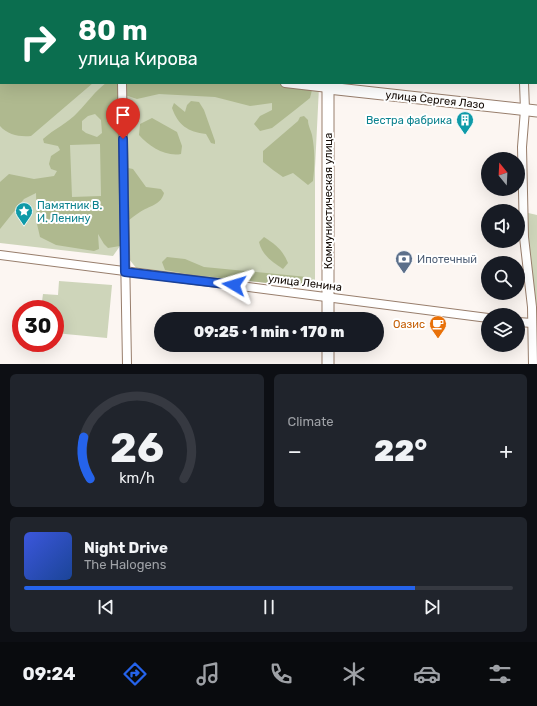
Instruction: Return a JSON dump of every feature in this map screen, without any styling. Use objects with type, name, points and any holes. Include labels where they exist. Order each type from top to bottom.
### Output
[{"type":"main road","name":"улица Сергея Лазо","points":[[328,85],[537,111]]},
{"type":"main road","name":"Коммунистическая улица","points":[[328,85],[328,312]]},
{"type":"main road","points":[[328,352],[328,364]]},
{"type":"street","points":[[122,84],[127,364]]},
{"type":"street","name":"улица Сергея Лазо","points":[[306,84],[328,85]]},
{"type":"street","points":[[524,84],[525,110],[522,147],[524,237],[534,320],[533,364]]},
{"type":"street","name":"улица Ленина","points":[[0,255],[481,317]]},
{"type":"green space","points":[[0,84],[119,84],[120,246],[113,256],[0,243]]},
{"type":"green space","points":[[0,84],[92,84],[31,136],[14,135],[7,132],[0,126]]},
{"type":"green space","points":[[105,84],[119,84],[120,246],[108,248],[98,234],[99,249],[94,251],[56,245],[40,237],[37,224],[36,193],[24,199],[0,229],[0,182],[9,174],[34,179],[54,176],[57,171],[51,169],[49,164],[51,156],[60,150],[58,146],[44,143],[43,139],[74,116]],"holes":[[[95,114],[101,120],[102,133],[97,137],[82,130],[82,121],[88,116]],[[100,144],[101,196],[72,197],[70,145]]]},
{"type":"green space","points":[[122,84],[319,87],[315,168],[315,288],[137,269],[125,254]]},
{"type":"green space","points":[[122,84],[295,84],[305,85],[312,90],[310,98],[295,110],[272,128],[260,131],[254,124],[260,116],[272,110],[272,103],[250,106],[215,97],[159,94],[137,99],[125,95]]},
{"type":"green space","points":[[191,101],[199,102],[204,110],[215,144],[211,143],[206,134],[184,127],[174,114],[172,108],[174,103],[185,112],[187,105]]},
{"type":"green space","points":[[304,116],[308,120],[314,152],[313,181],[308,185],[293,173],[283,177],[263,162],[263,151],[298,121],[300,117]]},
{"type":"green space","points":[[152,118],[177,132],[182,146],[181,154],[169,154],[158,150],[152,147],[139,135],[140,124]]},
{"type":"green space","points":[[123,167],[133,169],[146,187],[161,189],[164,193],[157,203],[140,212],[124,224]]},
{"type":"green space","points":[[525,212],[537,215],[537,305],[532,307]]},
{"type":"green space","points":[[264,237],[275,245],[283,254],[288,263],[283,269],[271,261],[262,251],[259,242]]},
{"type":"green space","points":[[167,257],[185,259],[204,267],[307,277],[314,281],[315,288],[192,275],[165,270],[162,262]]},
{"type":"green space","points":[[59,281],[112,285],[107,338],[64,334],[64,300],[42,300],[43,294],[58,295]]},
{"type":"place","name":"Вестра фабрика","points":[[465,135]]},
{"type":"place","name":"Памятник В. И. Ленину","points":[[24,226]]},
{"type":"place","name":"Ипотечный","points":[[404,274]]},
{"type":"place","name":"Оазис","points":[[438,339]]},
{"type":"route","points":[[123,139],[125,272],[234,285]]}]
